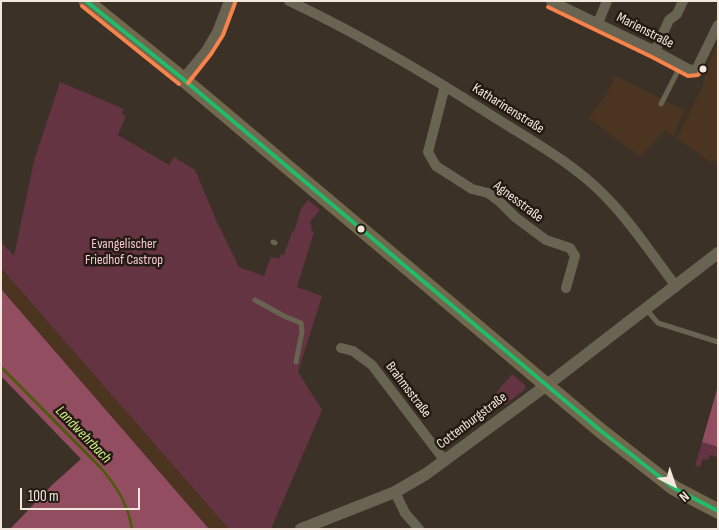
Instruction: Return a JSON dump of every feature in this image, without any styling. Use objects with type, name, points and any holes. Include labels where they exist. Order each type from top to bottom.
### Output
[{"type":"main road","points":[[86,1],[183,79],[647,468],[674,488],[718,511]]},
{"type":"street","points":[[183,79],[206,51],[217,32],[229,1]]},
{"type":"street","name":"Katharinenstraße","points":[[289,1],[390,53],[557,156],[606,197],[675,285]]},
{"type":"street","name":"Marienstraße","points":[[551,1],[690,70],[696,69],[698,66],[718,24]]},
{"type":"street","points":[[598,23],[607,1]]},
{"type":"street","points":[[655,51],[669,20],[677,14],[683,1]]},
{"type":"street","name":"Agnesstraße","points":[[445,86],[428,152],[432,160],[436,166],[472,189],[488,193],[499,201],[514,217],[546,240],[570,248],[575,256],[566,288]]},
{"type":"street","name":"Cottenburgstraße","points":[[301,529],[395,492],[426,474],[718,253]]},
{"type":"street","name":"Brahmsstraße","points":[[341,348],[353,351],[372,365],[444,461]]},
{"type":"street","points":[[395,492],[405,514],[418,529]]},
{"type":"lane","points":[[661,104],[681,65]]},
{"type":"lane","points":[[255,300],[284,316],[301,322],[302,332],[296,362]]},
{"type":"lane","points":[[645,308],[661,325],[718,342]]},
{"type":"shaded area","points":[[718,43],[718,162],[708,161],[677,138],[703,85],[707,66]]},
{"type":"shaded area","points":[[615,76],[685,111],[673,136],[665,130],[640,157],[589,118],[606,95]]},
{"type":"shaded area","points":[[1,268],[229,529],[209,529],[1,289]]},
{"type":"shaded area","points":[[1,289],[209,529],[10,529],[52,485],[81,459],[1,376]]},
{"type":"shaded area","points":[[718,386],[718,447],[702,442]]},
{"type":"green space","name":"Evangelischer Friedhof Castrop","points":[[60,82],[124,109],[122,114],[126,116],[118,135],[169,165],[174,157],[195,170],[239,267],[264,276],[271,257],[279,259],[281,254],[284,255],[301,209],[308,200],[320,210],[310,222],[311,231],[314,232],[297,287],[322,296],[298,372],[322,410],[271,529],[229,529],[1,268],[1,242],[14,256],[34,161]]},
{"type":"green space","points":[[512,374],[525,385],[525,389],[505,405],[496,393]]},
{"type":"green space","points":[[702,442],[718,447],[718,457],[710,455],[708,460],[703,459],[700,467],[695,466]]},
{"type":"waterway","name":"Landwehrbach","points":[[1,367],[107,475],[125,504],[132,529]]},
{"type":"transit line","points":[[86,1],[183,79],[601,431],[674,488],[718,511]]},
{"type":"transit line","points":[[188,83],[223,35],[235,3]]},
{"type":"transit line","points":[[82,6],[179,84]]},
{"type":"transit line","points":[[548,7],[688,76],[698,75],[703,69]]}]
